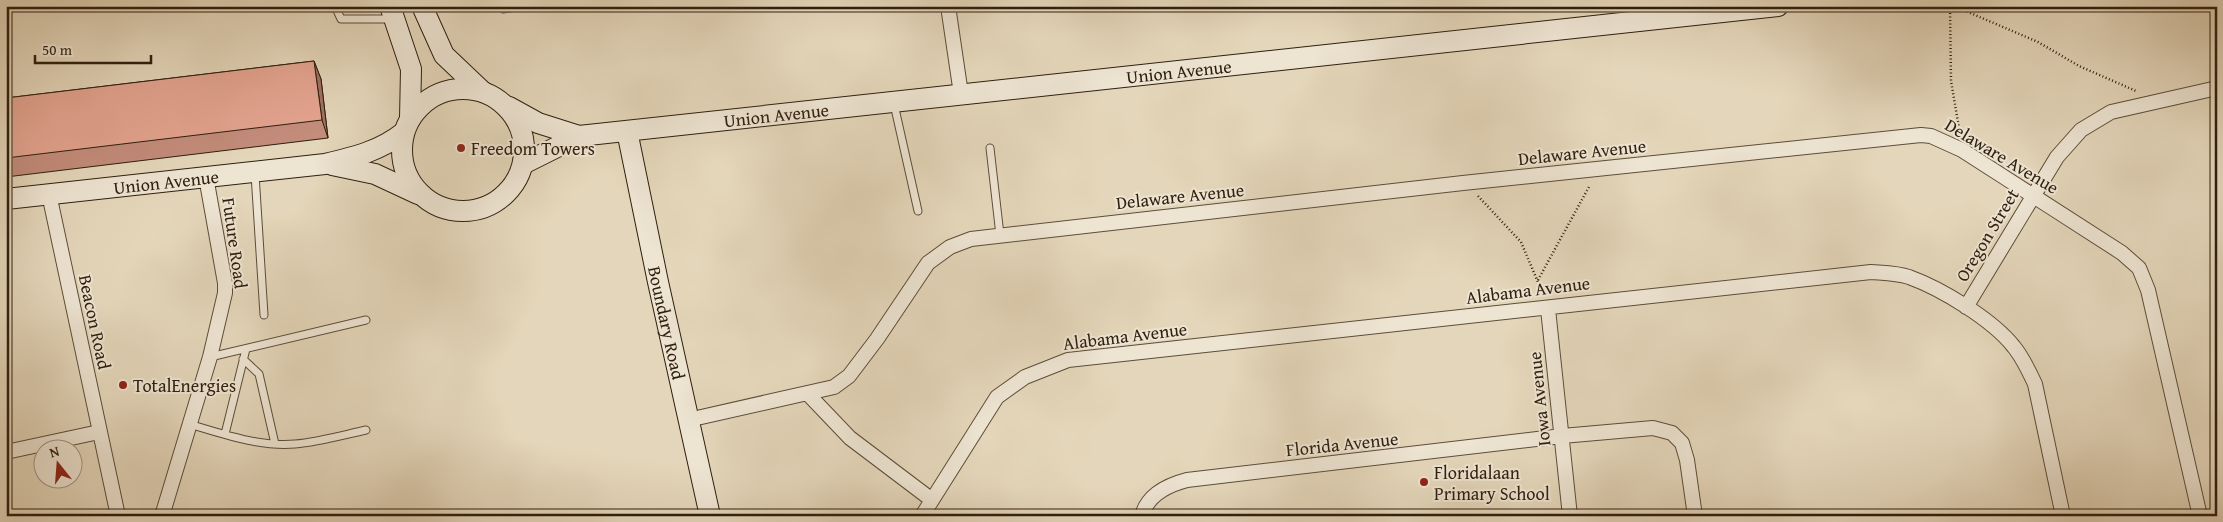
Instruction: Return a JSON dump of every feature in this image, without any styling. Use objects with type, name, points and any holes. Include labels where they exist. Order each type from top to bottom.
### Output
[{"type":"street","points":[[392,13],[411,69],[407,126],[401,150],[403,167],[410,183],[422,196],[440,207],[460,212],[482,209],[500,199],[515,183],[523,164],[524,147],[521,131],[514,116],[502,104],[484,93],[444,55],[422,6]]},
{"type":"street","points":[[948,6],[961,94]]},
{"type":"street","name":"Union Avenue","points":[[523,164],[579,136],[1778,6]]},
{"type":"street","name":"Oregon Street","points":[[1966,307],[2057,157],[2081,130],[2111,112],[2217,88]]},
{"type":"street","points":[[407,126],[420,106],[434,96],[450,90],[467,89],[484,93]]},
{"type":"street","name":"Union Avenue","points":[[502,104],[538,123],[579,136]]},
{"type":"street","name":"Union Avenue","points":[[6,199],[325,164],[372,152],[386,146],[407,126]]},
{"type":"street","name":"Boundary Road","points":[[627,131],[710,516]]},
{"type":"street","name":"Delaware Avenue","points":[[688,420],[834,387],[849,376],[877,339],[916,278],[939,253],[971,239],[1910,134],[1931,136],[1962,150],[2122,253],[2139,268],[2144,278],[2200,516]]},
{"type":"street","name":"Union Avenue","points":[[325,164],[375,174],[422,196]]},
{"type":"street","name":"Future Road","points":[[162,516],[210,357],[225,287],[206,177]]},
{"type":"street","name":"Beacon Road","points":[[49,194],[118,516]]},
{"type":"street","name":"Alabama Avenue","points":[[922,516],[997,397],[1025,377],[1055,364],[1419,321],[1548,309],[1591,302],[1871,272],[1908,277],[1924,284],[1966,307],[2003,335],[2014,346],[2028,368],[2040,406],[2062,516]]},
{"type":"street","name":"Iowa Avenue","points":[[1548,309],[1570,516]]},
{"type":"street","points":[[807,392],[850,438],[932,500]]},
{"type":"street","name":"Florida Avenue","points":[[1142,516],[1157,493],[1170,484],[1187,480],[1562,436],[1653,428],[1672,433],[1678,437],[1685,451],[1695,516]]},
{"type":"street","points":[[6,452],[99,432]]},
{"type":"lane","points":[[335,6],[340,19],[392,13]]},
{"type":"lane","points":[[499,6],[505,9],[526,6]]},
{"type":"lane","points":[[894,101],[918,211]]},
{"type":"lane","points":[[990,148],[1000,235]]},
{"type":"lane","points":[[255,172],[264,315]]},
{"type":"lane","points":[[210,357],[366,320]]},
{"type":"lane","points":[[225,434],[246,349]]},
{"type":"lane","points":[[243,359],[259,374],[275,444]]},
{"type":"lane","points":[[189,424],[225,434],[275,444],[295,444],[366,430]]},
{"type":"path","points":[[1962,150],[1951,81],[1952,6],[2038,42],[2079,66],[2157,101]]},
{"type":"path","points":[[1538,280],[1599,169]]},
{"type":"path","points":[[1463,183],[1522,242],[1548,309]]},
{"type":"building","points":[[314,61],[322,120],[6,158],[6,98]]},
{"type":"place","name":"Freedom Towers","points":[[461,148]]},
{"type":"place","name":"TotalEnergies","points":[[123,385]]},
{"type":"place","name":"Floridalaan Primary School","points":[[1424,482]]}]
